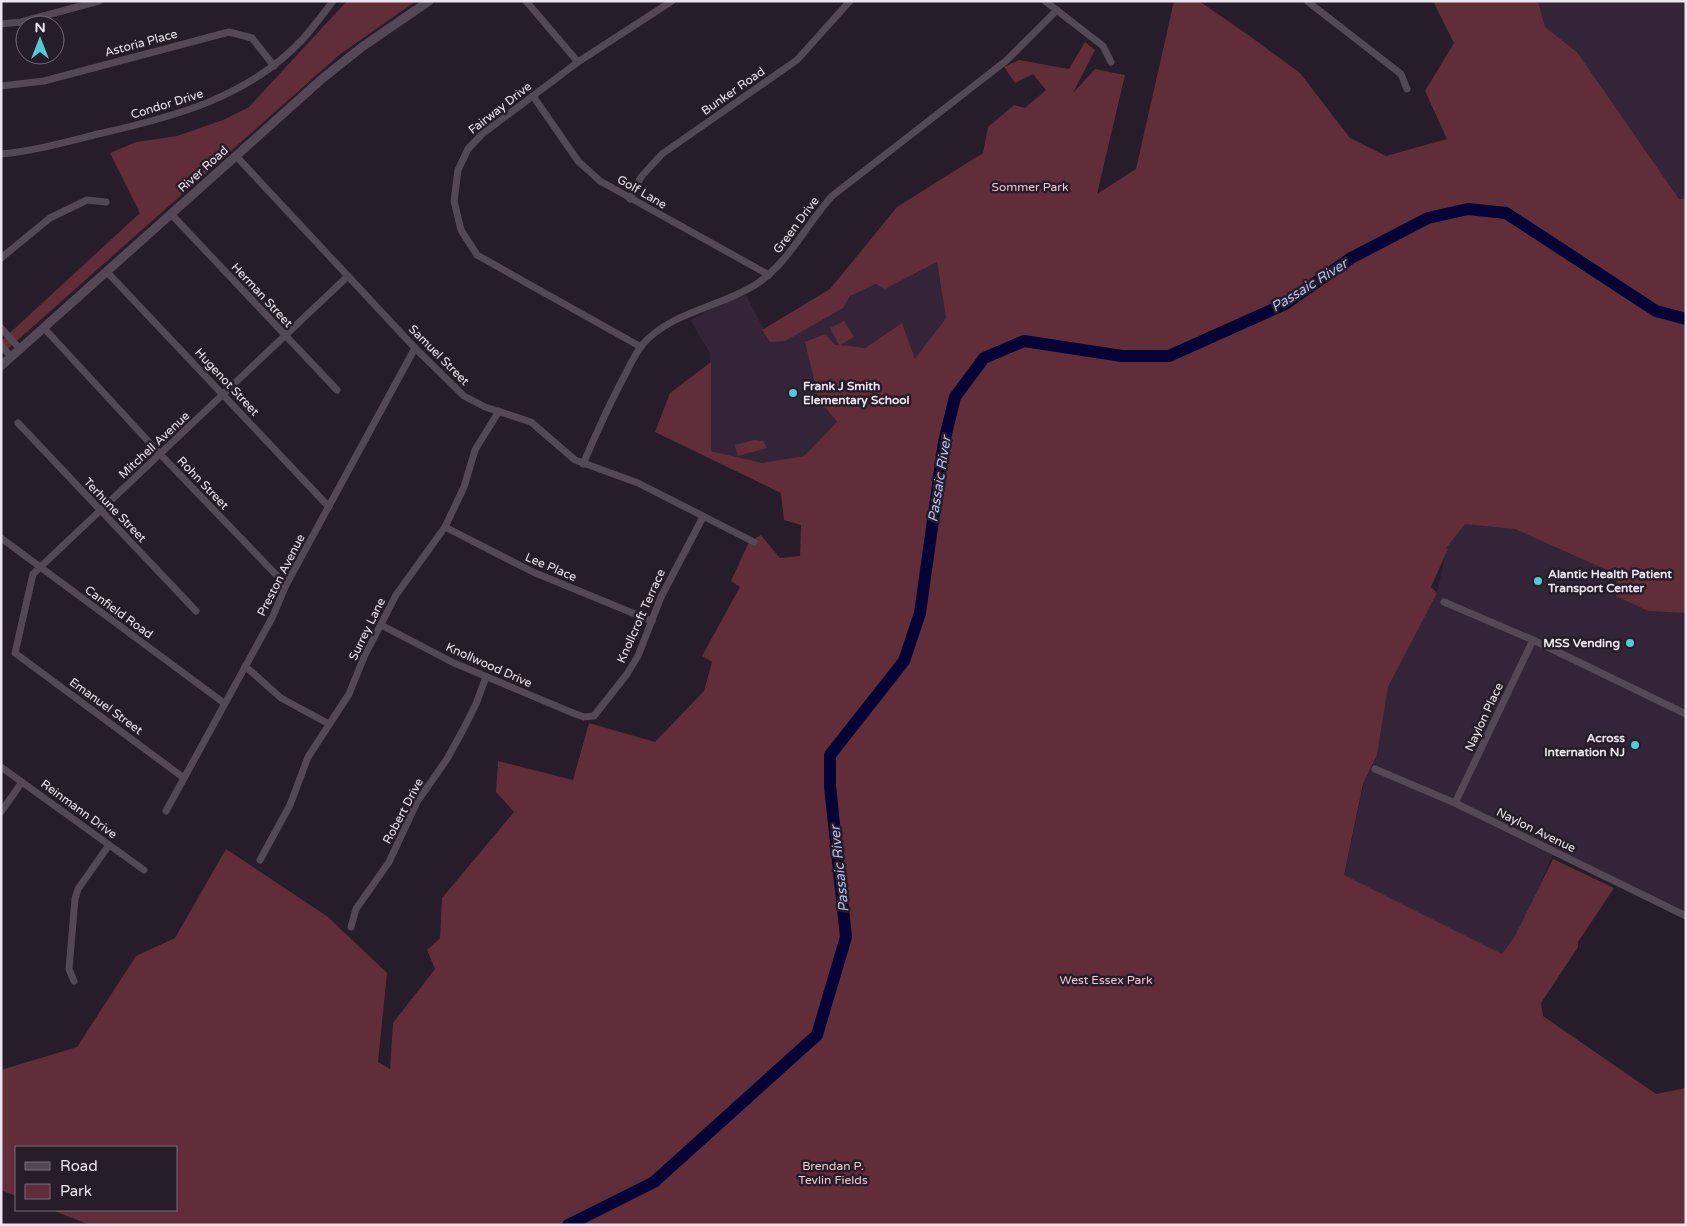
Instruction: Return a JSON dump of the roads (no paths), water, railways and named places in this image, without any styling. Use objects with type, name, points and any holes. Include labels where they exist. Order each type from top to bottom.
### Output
[{"type":"street","points":[[1,24],[21,22],[99,1]]},
{"type":"street","name":"Condor Drive","points":[[1,154],[35,149],[181,114],[233,92],[274,66],[302,40],[333,1]]},
{"type":"street","name":"River Road","points":[[1,366],[329,72],[429,1]]},
{"type":"street","points":[[526,1],[578,62]]},
{"type":"street","name":"Fairway Drive","points":[[641,347],[485,261],[470,248],[461,230],[454,192],[458,170],[463,158],[482,134],[578,62],[672,1]]},
{"type":"street","name":"Bunker Road","points":[[630,199],[641,177],[662,154],[797,60],[850,1]]},
{"type":"street","points":[[1046,1],[1104,46],[1111,62]]},
{"type":"street","points":[[1307,1],[1401,74],[1407,88]]},
{"type":"street","name":"Green Drive","points":[[583,464],[619,386],[641,347],[670,323],[730,297],[769,275],[788,256],[819,210],[832,196],[1007,60],[1057,10]]},
{"type":"street","name":"Astoria Place","points":[[1,86],[44,81],[229,32],[252,38],[274,66]]},
{"type":"street","name":"Golf Lane","points":[[533,96],[578,161],[600,181],[769,275]]},
{"type":"street","name":"Samuel Street","points":[[236,156],[415,348],[464,396],[485,407],[531,422],[564,452],[583,464],[614,473],[638,483],[754,542]]},
{"type":"street","points":[[1,258],[50,218],[88,200],[106,202]]},
{"type":"street","name":"Herman Street","points":[[171,214],[284,336],[337,390]]},
{"type":"street","name":"Hugenot Street","points":[[107,272],[329,507]]},
{"type":"street","name":"Mitchell Avenue","points":[[15,652],[33,574],[348,276]]},
{"type":"street","points":[[1,328],[20,349]]},
{"type":"street","name":"Rohn Street","points":[[44,328],[160,454],[286,585]]},
{"type":"street","points":[[1,345],[11,357]]},
{"type":"street","name":"Preston Avenue","points":[[166,811],[273,616],[286,585],[415,348]]},
{"type":"street","name":"Surrey Lane","points":[[260,860],[290,805],[308,757],[349,694],[396,595],[446,527],[464,487],[475,450],[499,411]]},
{"type":"street","name":"Terhune Street","points":[[18,423],[196,611]]},
{"type":"street","name":"Knollcroft Terrace","points":[[590,717],[594,716],[627,674],[638,656],[672,574],[704,517]]},
{"type":"street","name":"Lee Place","points":[[446,527],[533,572],[652,621]]},
{"type":"street","name":"Canfield Road","points":[[1,538],[224,703]]},
{"type":"street","points":[[1444,602],[1533,640],[1686,714]]},
{"type":"street","name":"Knollwood Drive","points":[[381,625],[486,677],[573,714],[590,717]]},
{"type":"street","name":"Naylon Place","points":[[1455,803],[1533,640]]},
{"type":"street","name":"Emanuel Street","points":[[15,652],[184,778]]},
{"type":"street","points":[[245,666],[281,698],[329,724]]},
{"type":"street","name":"Robert Drive","points":[[351,927],[356,909],[389,862],[418,802],[447,759],[464,728],[476,704],[486,677]]},
{"type":"street","name":"Reinmann Drive","points":[[1,767],[144,870]]},
{"type":"street","name":"Naylon Avenue","points":[[1375,769],[1455,803],[1686,916]]},
{"type":"street","points":[[1,812],[22,782]]},
{"type":"street","points":[[74,982],[69,969],[75,899],[78,889],[109,845]]},
{"type":"waterway","name":"Passaic River","points":[[568,1225],[654,1182],[817,1035],[846,937],[830,786],[830,755],[904,661],[920,613],[944,442],[955,397],[984,358],[1024,341],[1122,356],[1169,356],[1285,304],[1351,258],[1428,218],[1468,209],[1506,213],[1656,311],[1686,319]]},
{"type":"place","name":"Frank J Smith Elementary School","points":[[793,393]]},
{"type":"place","name":"Alantic Health Patient Transport Center","points":[[1538,581]]},
{"type":"place","name":"MSS Vending","points":[[1630,643]]},
{"type":"place","name":"Across Internation NJ","points":[[1635,745]]},
{"type":"park label","name":"Sommer Park","points":[[1030,187]]},
{"type":"park label","name":"West Essex Park","points":[[1106,980]]},
{"type":"park label","name":"Brendan P. Tevlin Fields","points":[[833,1173]]}]
